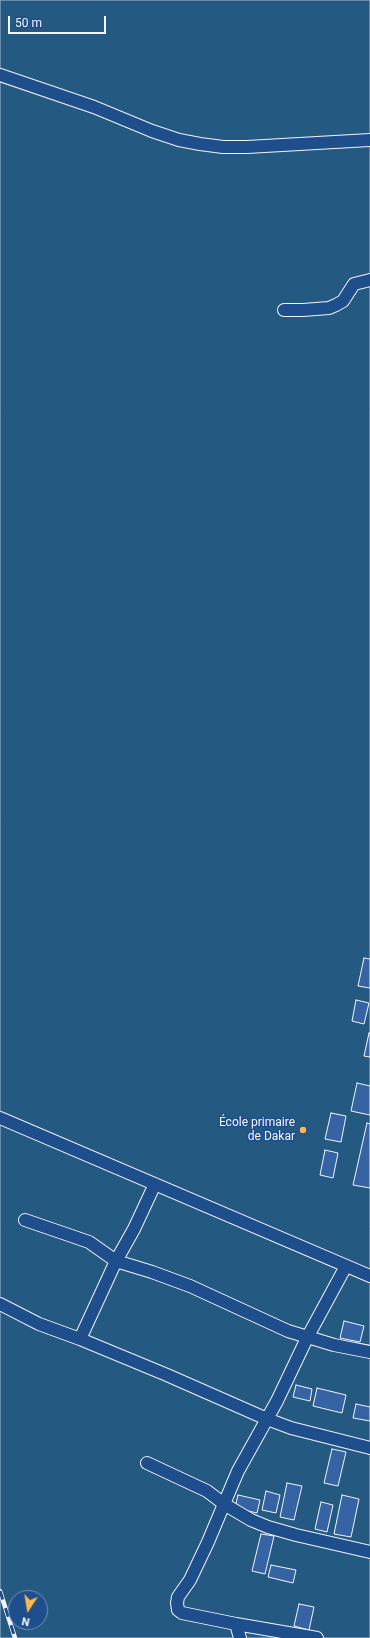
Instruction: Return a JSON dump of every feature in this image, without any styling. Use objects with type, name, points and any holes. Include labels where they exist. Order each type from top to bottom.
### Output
[{"type":"street","points":[[0,75],[94,108],[152,131],[179,140],[200,144],[223,147],[247,147],[370,140]]},
{"type":"street","points":[[284,310],[329,308],[343,301],[354,284],[370,280]]},
{"type":"street","points":[[0,1118],[370,1276]]},
{"type":"street","points":[[80,1339],[116,1260],[134,1229],[155,1184]]},
{"type":"street","points":[[25,1220],[89,1242],[116,1260],[190,1286],[288,1331],[307,1338],[341,1347],[370,1352]]},
{"type":"street","points":[[317,1638],[182,1613],[178,1610],[177,1603],[178,1597],[190,1580],[208,1542],[238,1472],[346,1266]]},
{"type":"street","points":[[0,1304],[39,1324],[167,1374],[267,1419],[291,1428],[370,1448]]},
{"type":"street","points":[[147,1463],[207,1492],[251,1520],[268,1527],[370,1552]]},
{"type":"street","points":[[236,1624],[240,1638]]},
{"type":"shaded area","points":[[0,0],[370,0],[370,1638],[0,1638]]},
{"type":"building","points":[[364,958],[370,959],[370,988],[358,986]]},
{"type":"building","points":[[356,1000],[369,1003],[364,1024],[352,1021]]},
{"type":"building","points":[[370,1033],[370,1057],[364,1056]]},
{"type":"building","points":[[357,1083],[370,1086],[370,1115],[351,1111]]},
{"type":"building","points":[[331,1113],[346,1116],[341,1142],[325,1139]]},
{"type":"building","points":[[367,1123],[370,1124],[370,1188],[353,1185]]},
{"type":"building","points":[[325,1150],[338,1153],[333,1178],[320,1175]]},
{"type":"building","points":[[344,1321],[364,1326],[360,1342],[340,1338]]},
{"type":"building","points":[[296,1385],[312,1389],[310,1401],[293,1397]]},
{"type":"building","points":[[317,1388],[346,1395],[342,1413],[313,1406]]},
{"type":"building","points":[[356,1404],[370,1407],[370,1421],[353,1418]]},
{"type":"building","points":[[332,1449],[346,1452],[338,1486],[324,1483]]},
{"type":"building","points":[[287,1483],[302,1486],[294,1520],[280,1517]]},
{"type":"building","points":[[266,1491],[280,1495],[276,1513],[262,1510]]},
{"type":"building","points":[[238,1495],[260,1500],[257,1513],[235,1508]]},
{"type":"building","points":[[342,1495],[359,1499],[351,1537],[334,1534]]},
{"type":"building","points":[[321,1502],[333,1505],[327,1532],[315,1529]]},
{"type":"building","points":[[261,1534],[274,1536],[265,1574],[252,1571]]},
{"type":"building","points":[[271,1565],[296,1570],[293,1583],[268,1577]]},
{"type":"building","points":[[299,1604],[314,1607],[309,1630],[294,1626]]},
{"type":"railway","points":[[0,1591],[15,1638]]},
{"type":"place","name":"École primaire de Dakar","points":[[303,1130]]}]
